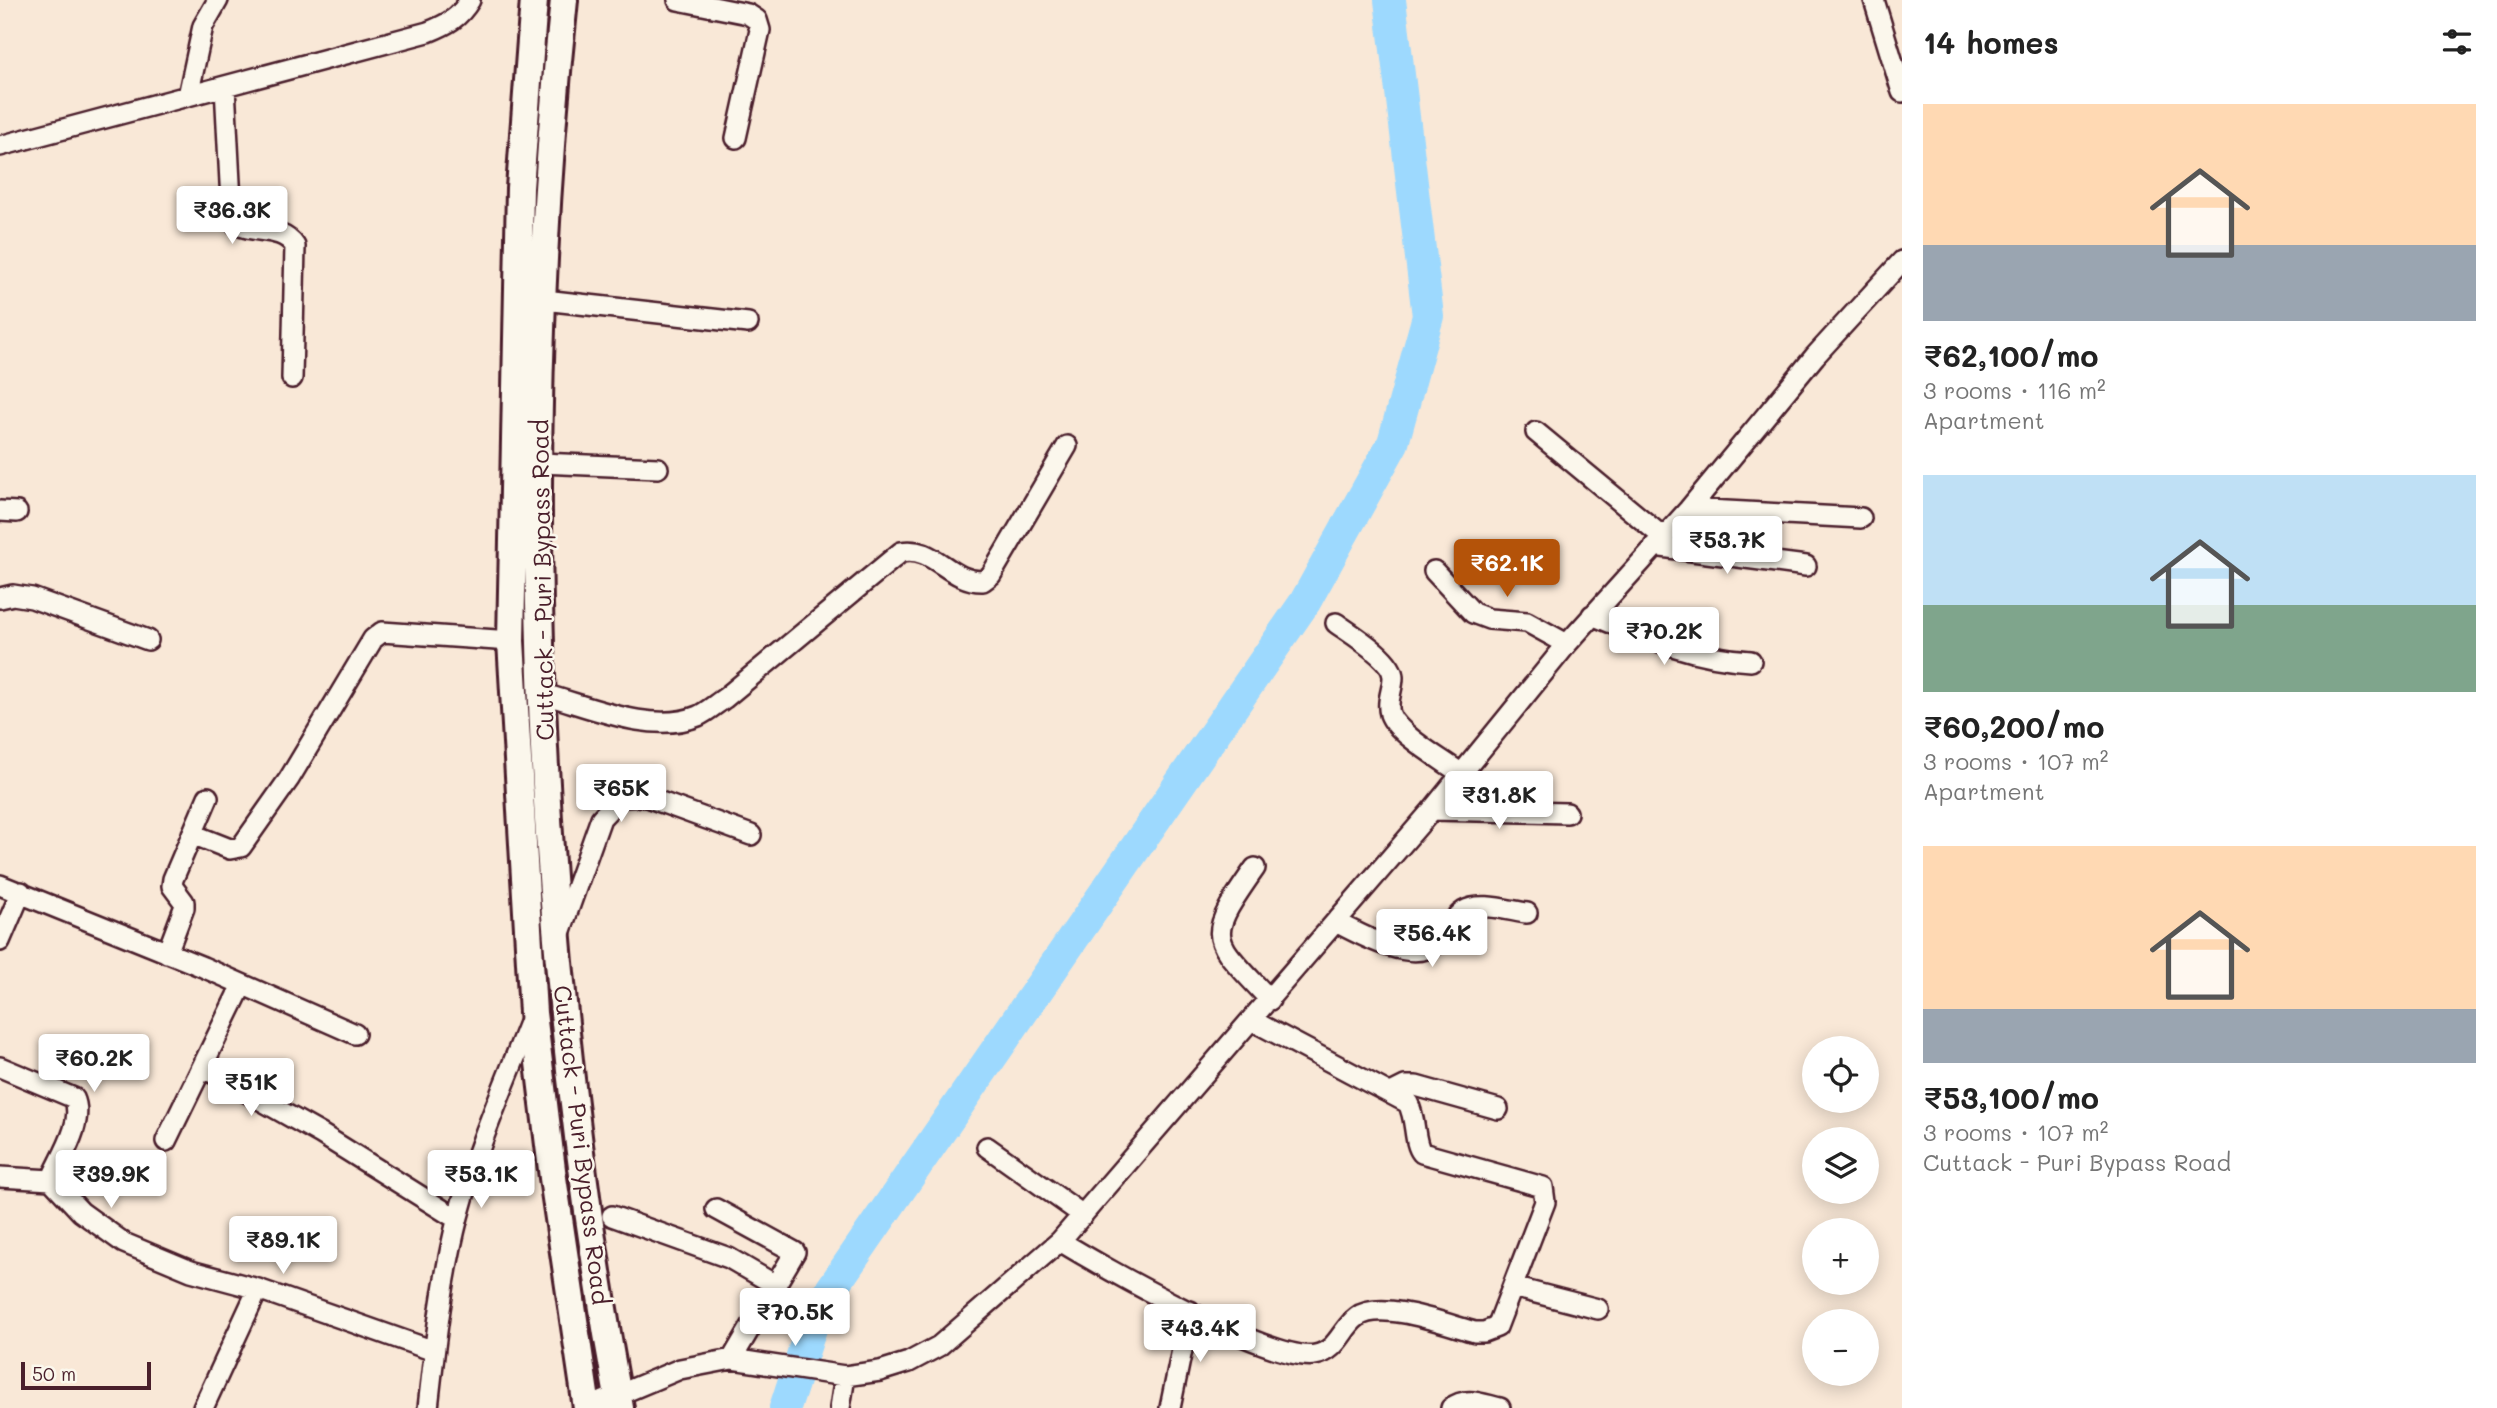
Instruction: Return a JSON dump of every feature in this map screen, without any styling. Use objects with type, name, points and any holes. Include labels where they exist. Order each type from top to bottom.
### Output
[{"type":"highway","name":"Cuttack - Puri Bypass Road","points":[[534,0],[526,90],[517,279],[511,641],[533,1013],[553,1178],[587,1408]]},
{"type":"highway","name":"Cuttack - Puri Bypass Road","points":[[564,0],[544,300],[539,592],[557,941],[581,1159],[602,1314],[618,1401]]},
{"type":"street","points":[[188,96],[203,26],[218,0]]},
{"type":"street","points":[[0,146],[428,32],[449,24],[462,13],[470,0]]},
{"type":"street","points":[[678,0],[748,14],[757,20],[760,30],[736,138]]},
{"type":"street","points":[[1874,0],[1902,92]]},
{"type":"street","points":[[225,87],[232,221],[240,227],[278,232],[289,237],[295,246],[292,378]]},
{"type":"street","points":[[587,1408],[618,1401],[680,1369],[732,1359],[839,1375],[880,1371],[909,1362],[939,1346],[1060,1241],[1432,810],[1567,644],[1689,509],[1815,356],[1902,261]]},
{"type":"street","points":[[544,300],[747,323]]},
{"type":"street","points":[[1536,432],[1658,542],[1806,566]]},
{"type":"street","points":[[543,694],[644,721],[669,722],[698,716],[725,698],[901,552],[913,549],[927,552],[961,578],[983,581],[991,575],[1067,446]]},
{"type":"street","points":[[540,463],[658,468]]},
{"type":"street","points":[[1689,509],[1861,518]]},
{"type":"street","points":[[1434,571],[1473,613],[1489,619],[1527,622],[1567,644]]},
{"type":"street","points":[[0,598],[13,595],[32,598],[148,640]]},
{"type":"street","points":[[1592,615],[1667,646],[1699,656],[1751,661]]},
{"type":"street","points":[[1336,623],[1388,663],[1394,679],[1389,702],[1391,716],[1401,730],[1460,773]]},
{"type":"street","points":[[197,836],[230,849],[241,847],[246,842],[289,779],[373,639],[392,631],[511,641]]},
{"type":"street","points":[[557,941],[601,818],[621,797],[644,796],[751,835]]},
{"type":"street","points":[[167,953],[184,908],[172,886],[173,879],[197,836],[208,797]]},
{"type":"street","points":[[1432,810],[1567,813]]},
{"type":"street","points":[[1255,868],[1226,908],[1219,932],[1221,945],[1270,1000]]},
{"type":"street","points":[[0,885],[355,1034]]},
{"type":"street","points":[[0,941],[21,892]]},
{"type":"street","points":[[1336,922],[1369,938],[1404,950],[1418,951],[1437,944],[1465,910],[1478,907],[1527,913]]},
{"type":"street","points":[[166,1141],[242,985]]},
{"type":"street","points":[[428,1408],[434,1351],[457,1219],[473,1167],[533,1013]]},
{"type":"street","points":[[1060,1241],[1114,1274],[1190,1311],[1263,1343],[1312,1356],[1334,1346],[1356,1317],[1366,1312],[1384,1310],[1475,1332],[1491,1331],[1500,1321],[1545,1202],[1546,1191],[1538,1185],[1422,1153],[1416,1141],[1417,1127],[1408,1103],[1393,1092],[1252,1021]]},
{"type":"street","points":[[202,1066],[321,1134],[457,1219]]},
{"type":"street","points":[[0,1067],[74,1098],[79,1109],[76,1123],[51,1180]]},
{"type":"street","points":[[1393,1092],[1405,1086],[1416,1086],[1498,1109]]},
{"type":"street","points":[[987,1147],[1083,1215]]},
{"type":"street","points":[[0,1177],[51,1180],[81,1212],[117,1239],[191,1271],[258,1289],[434,1351]]},
{"type":"street","points":[[716,1209],[795,1252],[732,1359]]},
{"type":"street","points":[[612,1216],[729,1258],[777,1286]]},
{"type":"street","points":[[1513,1287],[1598,1309]]},
{"type":"street","points":[[202,1408],[258,1289]]},
{"type":"street","points":[[1170,1408],[1190,1311]]},
{"type":"street","points":[[839,1375],[839,1408]]},
{"type":"street","points":[[1451,1408],[1459,1402],[1471,1400],[1500,1408]]},
{"type":"waterway","points":[[785,1408],[817,1310],[1305,602],[1393,443],[1428,316],[1390,0]]}]
